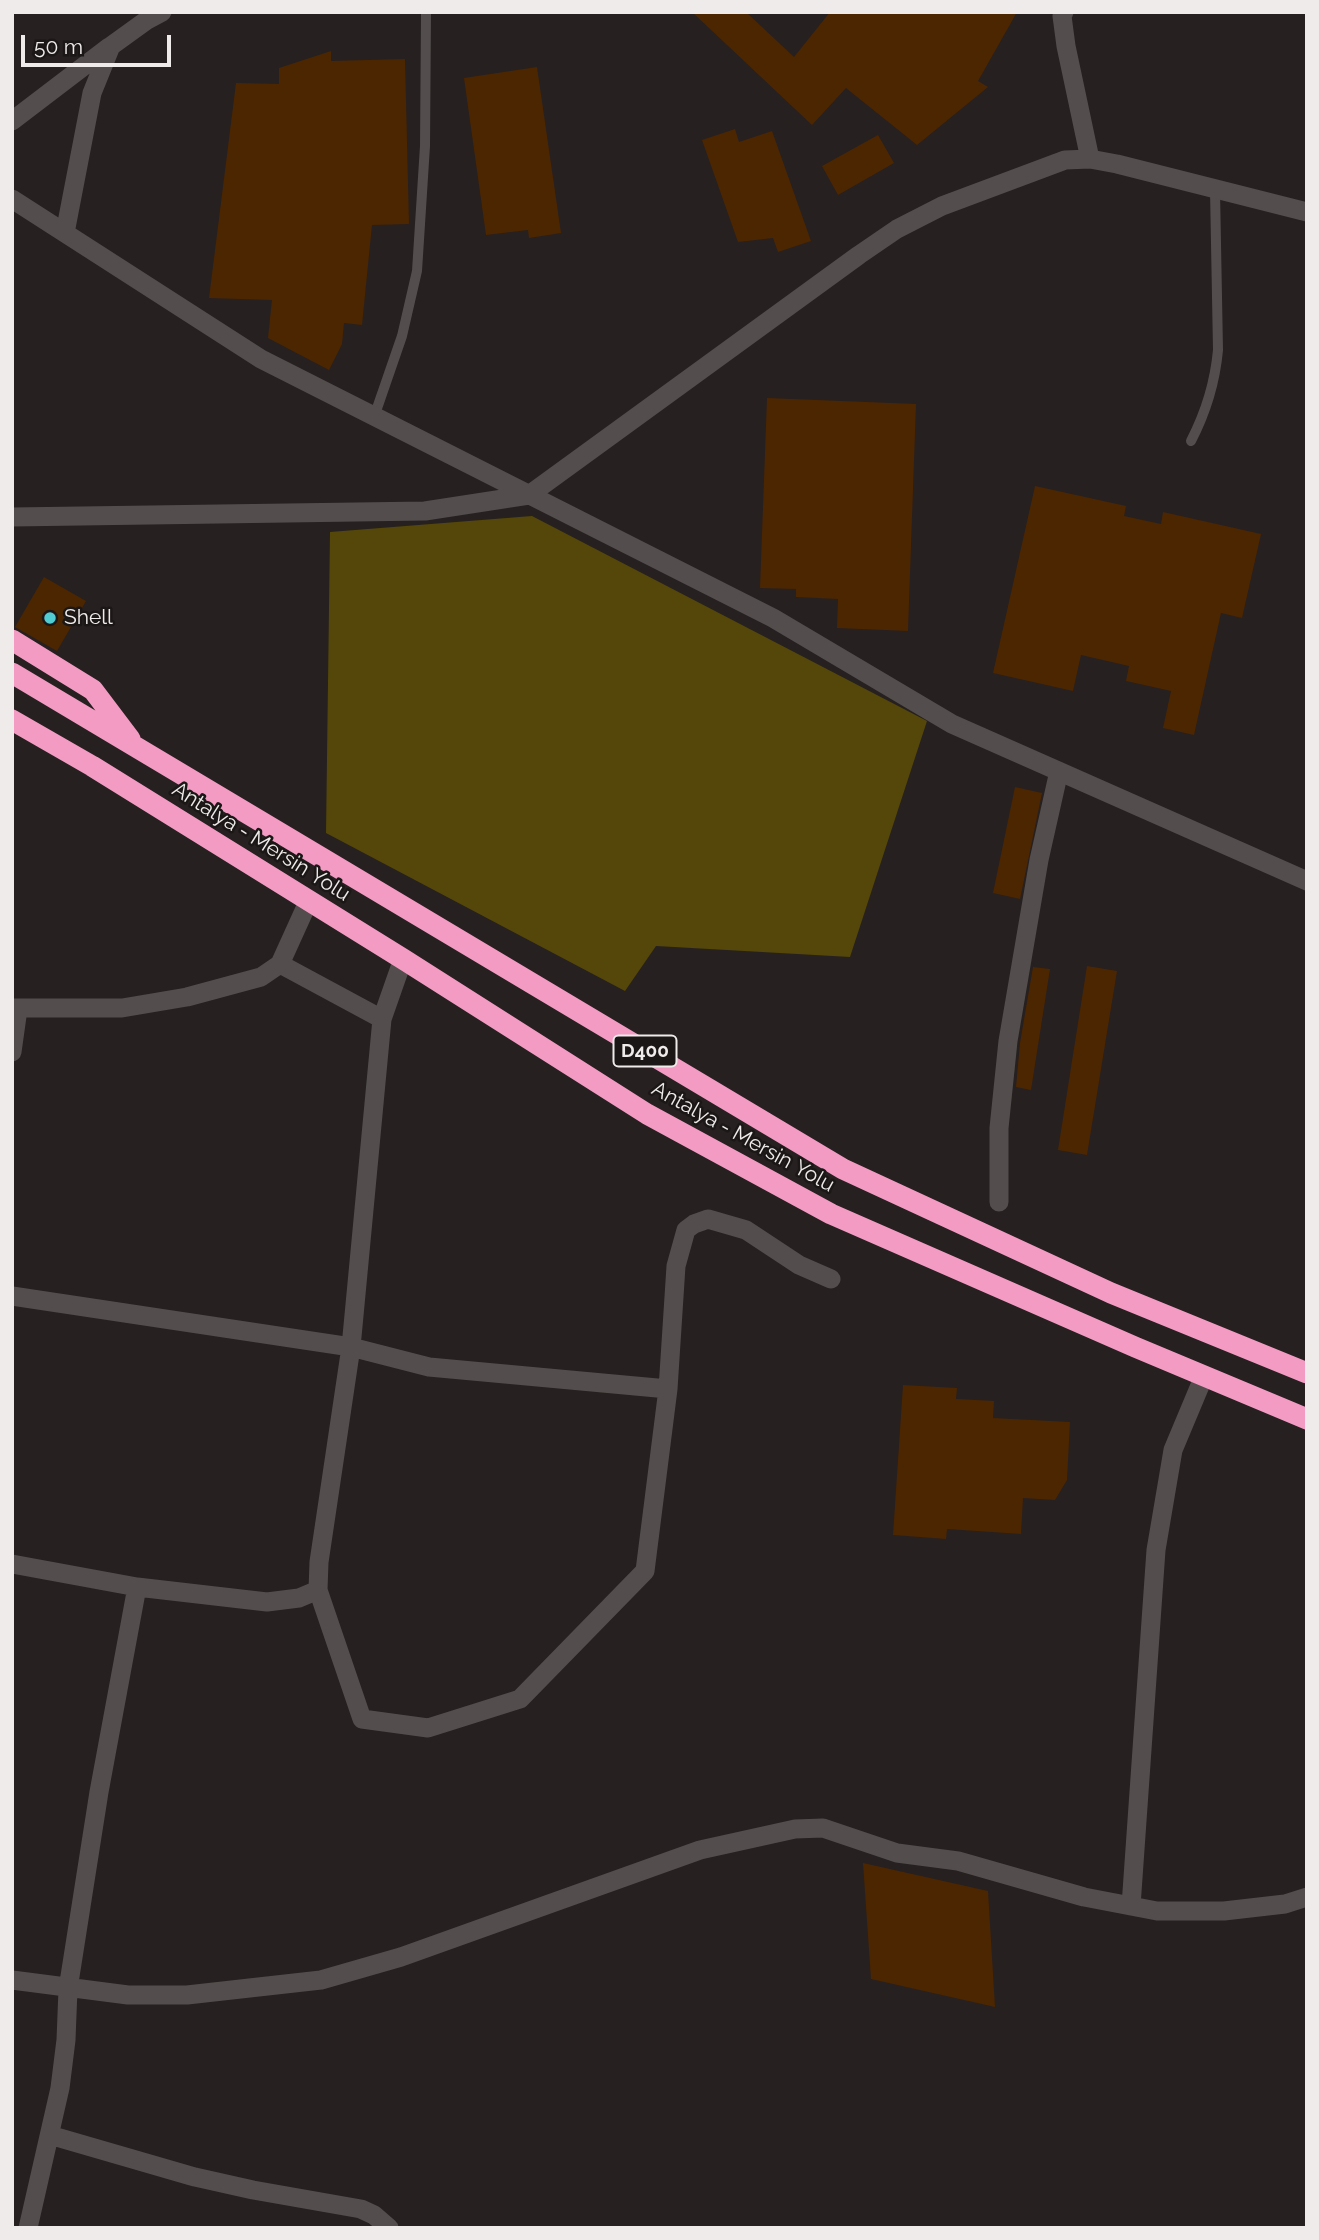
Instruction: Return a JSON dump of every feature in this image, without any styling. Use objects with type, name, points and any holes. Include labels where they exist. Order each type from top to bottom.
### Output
[{"type":"highway","points":[[12,640],[93,690],[137,749]]},
{"type":"highway","name":"Antalya - Mersin Yolu","points":[[12,673],[843,1169],[1111,1293],[1307,1373]]},
{"type":"highway","name":"Antalya - Mersin Yolu","points":[[12,720],[92,766],[403,958],[647,1114],[831,1214],[1307,1419]]},
{"type":"highway","points":[[12,730],[92,766]]},
{"type":"street","points":[[12,121],[146,20],[162,12]]},
{"type":"street","points":[[1064,12],[1062,16],[1066,46],[1090,159]]},
{"type":"street","points":[[65,233],[92,93],[111,46]]},
{"type":"street","points":[[12,517],[425,511],[529,495],[897,229],[942,205],[1065,160],[1090,159],[1307,212]]},
{"type":"street","points":[[12,199],[261,359],[773,618],[952,724],[1307,881]]},
{"type":"street","points":[[999,1202],[999,1128],[1008,1041],[1039,860],[1059,771]]},
{"type":"street","points":[[12,1052],[15,1009],[122,1008],[187,997],[261,977],[280,964],[309,900]]},
{"type":"street","points":[[403,958],[382,1019],[351,1347],[319,1562],[318,1590],[362,1719],[428,1728],[520,1699],[645,1571],[668,1389],[676,1266],[686,1230],[708,1219],[746,1230],[799,1265],[831,1279]]},
{"type":"street","points":[[280,964],[382,1019]]},
{"type":"street","points":[[12,1296],[351,1347],[429,1367],[668,1389]]},
{"type":"street","points":[[1131,1906],[1156,1550],[1173,1450],[1204,1376]]},
{"type":"street","points":[[12,1564],[137,1587],[267,1602],[299,1598],[318,1590]]},
{"type":"street","points":[[27,2228],[50,2135],[66,2040],[68,1989],[99,1792],[137,1587]]},
{"type":"street","points":[[12,1980],[128,1995],[187,1995],[321,1980],[425,1948],[700,1850],[795,1829],[823,1828],[897,1853],[958,1861],[1084,1897],[1157,1910],[1224,1911],[1285,1904],[1307,1897]]},
{"type":"street","points":[[50,2135],[195,2177],[354,2207],[374,2215],[389,2228]]},
{"type":"lane","points":[[374,416],[401,336],[417,271],[425,146],[426,12]]},
{"type":"lane","points":[[1191,441],[1207,405],[1216,368],[1215,190]]},
{"type":"shaded area","points":[[532,516],[927,721],[850,957],[656,946],[625,991],[326,833],[330,532]]},
{"type":"building","points":[[692,12],[746,12],[794,57],[830,12],[1017,12],[978,81],[988,87],[917,145],[846,88],[812,125]]},
{"type":"building","points":[[331,51],[331,61],[405,59],[409,224],[372,225],[362,325],[344,323],[342,344],[329,370],[268,338],[272,300],[209,298],[236,83],[279,84],[279,68]]},
{"type":"building","points":[[537,67],[561,233],[529,238],[528,230],[486,235],[464,78]]},
{"type":"building","points":[[735,129],[739,142],[772,131],[811,241],[778,252],[773,238],[738,242],[702,140]]},
{"type":"building","points":[[878,135],[894,163],[838,195],[822,166]]},
{"type":"building","points":[[767,398],[916,404],[908,631],[837,628],[838,599],[796,597],[796,589],[760,588]]},
{"type":"building","points":[[1035,486],[1126,506],[1124,516],[1161,524],[1163,512],[1261,534],[1242,618],[1221,613],[1194,735],[1163,728],[1171,691],[1126,681],[1129,666],[1081,655],[1073,691],[993,673]]},
{"type":"building","points":[[44,577],[86,601],[57,651],[15,627]]},
{"type":"building","points":[[1015,787],[1042,793],[1020,899],[993,893]]},
{"type":"building","points":[[1087,966],[1117,971],[1087,1155],[1058,1150]]},
{"type":"building","points":[[1033,967],[1050,969],[1031,1090],[1016,1087],[1020,1043]]},
{"type":"building","points":[[903,1385],[957,1388],[956,1399],[994,1401],[993,1418],[1070,1422],[1067,1480],[1055,1500],[1023,1498],[1021,1534],[947,1529],[946,1539],[893,1535]]},
{"type":"building","points":[[863,1863],[988,1891],[995,2007],[871,1979]]},
{"type":"place","name":"Shell","points":[[50,618]]}]
